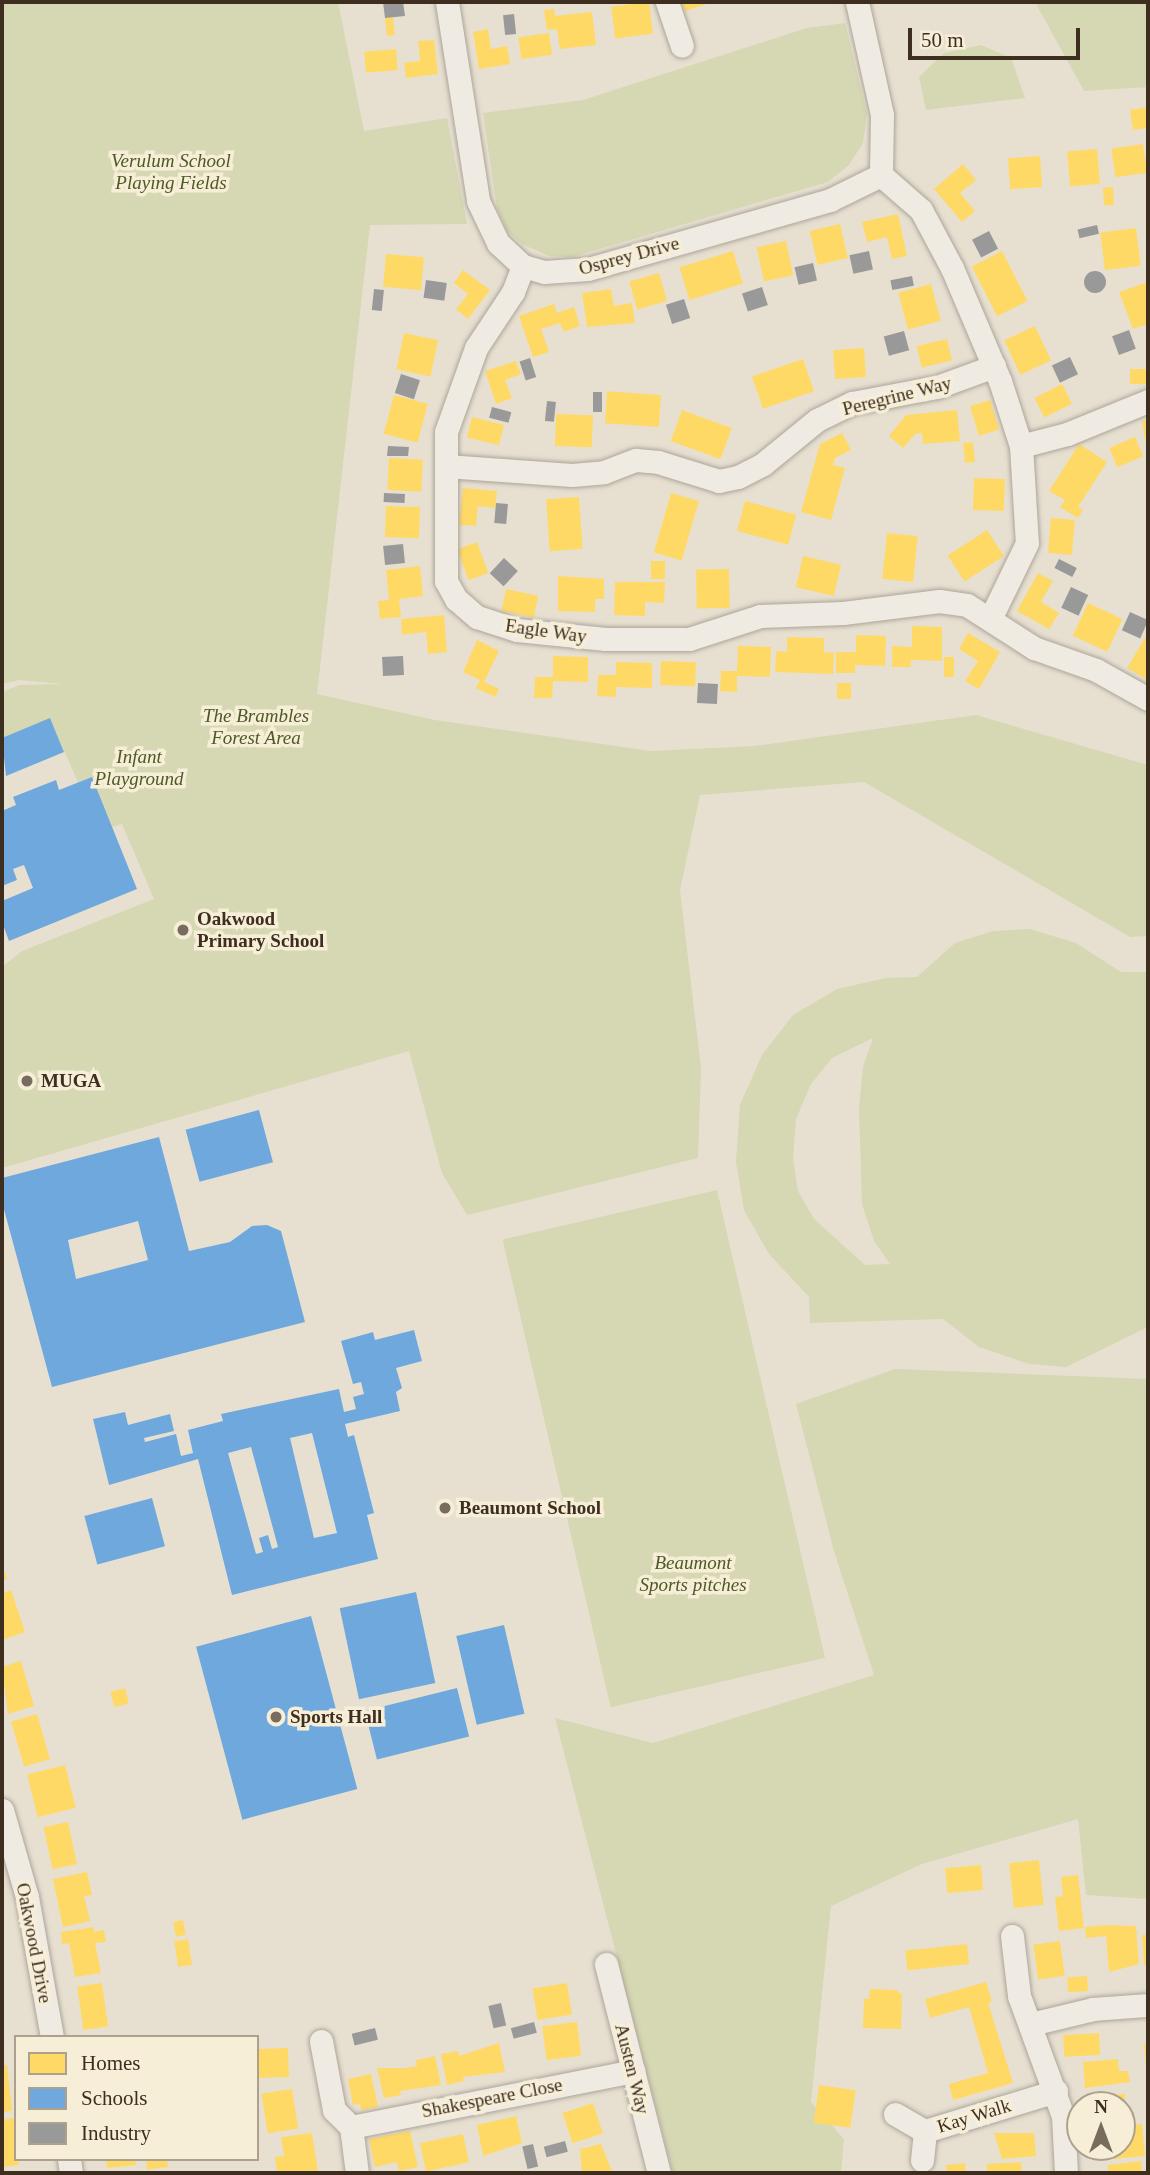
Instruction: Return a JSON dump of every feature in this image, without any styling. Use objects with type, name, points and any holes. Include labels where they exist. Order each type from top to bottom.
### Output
[{"type":"street","points":[[447,2],[478,201],[498,243],[523,266]]},
{"type":"street","points":[[667,2],[682,46]]},
{"type":"street","points":[[858,2],[882,115],[881,175],[921,210],[952,268],[994,366],[1021,446],[1027,543],[991,617]]},
{"type":"street","name":"Osprey Drive","points":[[523,266],[544,272],[588,269],[830,200],[881,175]]},
{"type":"street","name":"Eagle Way","points":[[523,266],[513,292],[476,348],[454,400],[446,432],[446,581],[456,599],[477,617],[496,625],[606,639],[689,639],[760,616],[843,613],[939,601],[967,605],[991,617],[1034,648],[1096,670],[1148,699]]},
{"type":"street","name":"Peregrine Way","points":[[446,466],[572,475],[604,472],[636,460],[658,462],[719,481],[738,477],[763,464],[817,420],[852,403],[937,387],[994,366]]},
{"type":"street","points":[[1021,446],[1067,433],[1148,401]]},
{"type":"street","name":"Oakwood Drive","points":[[2,1810],[27,1897],[52,2035]]},
{"type":"street","points":[[1012,1936],[1019,1996],[1056,2091],[1066,2173]]},
{"type":"street","name":"Austen Way","points":[[606,1964],[659,2173]]},
{"type":"street","points":[[1031,2024],[1093,2008],[1148,2005]]},
{"type":"street","points":[[321,2041],[334,2110],[351,2127],[358,2173]]},
{"type":"street","name":"Shakespeare Close","points":[[351,2127],[633,2071]]},
{"type":"street","name":"Kay Walk","points":[[895,2114],[925,2131],[1056,2091]]},
{"type":"street","points":[[922,2160],[925,2131]]},
{"type":"green space","points":[[2,2],[338,2],[364,131],[447,118],[467,224],[370,225],[317,694],[435,720],[651,751],[754,746],[976,715],[1148,765],[1148,936],[1130,937],[864,782],[700,795],[680,890],[701,1068],[698,1158],[467,1215],[442,1173],[409,1051],[2,1168],[2,967],[22,951],[154,899],[122,824],[112,827],[92,777],[78,782],[50,719],[2,738],[2,692],[20,685],[63,684],[19,680],[2,684]]},
{"type":"green space","points":[[1035,2],[1148,2],[1148,87],[1084,91]]},
{"type":"green space","points":[[845,23],[867,114],[863,143],[849,165],[828,182],[572,257],[549,256],[522,244],[507,231],[497,208],[483,113],[583,100],[807,28]]},
{"type":"green space","points":[[981,45],[1011,58],[1025,98],[926,110],[919,77],[944,53]]},
{"type":"green space","points":[[1030,929],[1076,943],[1121,972],[1148,972],[1148,1327],[1066,1367],[1029,1364],[979,1347],[943,1319],[810,1323],[809,1297],[769,1254],[744,1210],[736,1162],[740,1105],[762,1055],[793,1015],[837,989],[886,978],[917,977],[955,943],[993,931]],"holes":[[[873,1038],[863,1067],[859,1108],[862,1204],[874,1241],[890,1264],[865,1265],[814,1219],[798,1191],[793,1159],[796,1119],[811,1084],[832,1058]]]},
{"type":"green space","name":"Beaumont Sports pitches","points":[[717,1190],[825,1658],[611,1707],[503,1239]]},
{"type":"green space","points":[[895,1369],[1148,1379],[1148,1899],[1086,1895],[1078,1819],[922,1864],[831,1906],[811,2102],[844,2139],[841,2173],[673,2173],[555,1718],[653,1743],[874,1675],[834,1551],[796,1404]]},
{"type":"building: Homes","points":[[649,2],[653,34],[615,38],[611,7]]},
{"type":"building: Homes","points":[[682,2],[713,2],[685,11]]},
{"type":"building: Homes","points":[[554,9],[555,16],[592,12],[596,45],[560,49],[557,29],[547,30],[544,10]]},
{"type":"building: Homes","points":[[393,17],[395,35],[387,36],[385,18]]},
{"type":"building: Homes","points":[[488,29],[491,49],[507,46],[510,64],[479,69],[473,32]]},
{"type":"building: Homes","points":[[549,33],[552,55],[521,59],[518,37]]},
{"type":"building: Homes","points":[[434,40],[438,74],[406,78],[404,63],[420,61],[418,41]]},
{"type":"building: Homes","points":[[396,49],[398,70],[366,73],[364,52]]},
{"type":"building: Homes","points":[[1148,107],[1148,128],[1133,130],[1130,110]]},
{"type":"building: Homes","points":[[1143,144],[1147,173],[1115,177],[1111,148]]},
{"type":"building: Homes","points":[[1097,149],[1100,184],[1070,186],[1067,152]]},
{"type":"building: Homes","points":[[1040,156],[1042,187],[1010,189],[1008,158]]},
{"type":"building: Homes","points":[[963,164],[976,180],[960,193],[975,211],[962,222],[934,189]]},
{"type":"building: Homes","points":[[1113,187],[1114,205],[1104,205],[1103,188]]},
{"type":"building: Homes","points":[[898,214],[907,256],[892,259],[887,237],[867,242],[862,222]]},
{"type":"building: Homes","points":[[840,224],[848,258],[818,265],[810,231]]},
{"type":"building: Homes","points":[[1136,228],[1141,266],[1105,270],[1100,232]]},
{"type":"building: Homes","points":[[786,241],[793,275],[764,281],[757,247]]},
{"type":"building: Homes","points":[[733,251],[743,284],[689,300],[679,267]]},
{"type":"building: Homes","points":[[1002,251],[1027,301],[997,316],[972,266]]},
{"type":"building: Homes","points":[[386,254],[424,257],[421,290],[383,287]]},
{"type":"building: Homes","points":[[463,270],[490,290],[468,319],[456,309],[468,294],[454,283]]},
{"type":"building: Homes","points":[[659,273],[667,301],[637,309],[629,282]]},
{"type":"building: Homes","points":[[1148,282],[1148,324],[1133,329],[1119,292]]},
{"type":"building: Homes","points":[[931,284],[941,321],[908,330],[898,293]]},
{"type":"building: Homes","points":[[611,289],[614,306],[632,303],[635,323],[587,327],[582,293]]},
{"type":"building: Homes","points":[[554,304],[557,313],[574,307],[580,326],[564,332],[560,323],[541,329],[549,352],[533,357],[519,316]]},
{"type":"building: Homes","points":[[1035,326],[1051,360],[1020,375],[1004,340]]},
{"type":"building: Homes","points":[[404,333],[438,340],[431,376],[396,369]]},
{"type":"building: Homes","points":[[947,339],[952,360],[922,367],[917,346]]},
{"type":"building: Homes","points":[[864,348],[866,377],[835,379],[833,350]]},
{"type":"building: Homes","points":[[803,359],[814,391],[763,409],[752,377]]},
{"type":"building: Homes","points":[[516,361],[521,374],[505,380],[512,398],[496,404],[485,371]]},
{"type":"building: Homes","points":[[1130,369],[1148,369],[1148,384],[1130,384]]},
{"type":"building: Homes","points":[[1062,384],[1072,404],[1044,418],[1034,398]]},
{"type":"building: Homes","points":[[607,391],[661,395],[659,427],[605,423]]},
{"type":"building: Homes","points":[[394,395],[428,404],[417,443],[384,434]]},
{"type":"building: Homes","points":[[990,400],[999,430],[979,436],[970,406]]},
{"type":"building: Homes","points":[[682,410],[732,428],[721,459],[671,441]]},
{"type":"building: Homes","points":[[957,410],[960,441],[923,444],[922,433],[915,434],[903,448],[889,436],[906,415]]},
{"type":"building: Homes","points":[[556,414],[593,415],[592,447],[555,446]]},
{"type":"building: Homes","points":[[472,417],[504,425],[499,445],[467,437]]},
{"type":"building: Homes","points":[[1148,420],[1148,450],[1147,450],[1142,421]]},
{"type":"building: Homes","points":[[842,433],[851,450],[835,458],[833,465],[845,468],[831,520],[801,512],[820,444]]},
{"type":"building: Homes","points":[[1135,437],[1143,456],[1117,467],[1109,448]]},
{"type":"building: Homes","points":[[973,442],[975,462],[965,463],[963,443]]},
{"type":"building: Homes","points":[[1079,444],[1107,462],[1078,507],[1083,510],[1078,518],[1060,507],[1065,500],[1049,491]]},
{"type":"building: Homes","points":[[389,458],[423,460],[421,492],[387,490]]},
{"type":"building: Homes","points":[[974,478],[1005,479],[1004,511],[973,510]]},
{"type":"building: Homes","points":[[463,488],[497,491],[495,508],[478,506],[476,526],[459,525]]},
{"type":"building: Homes","points":[[671,493],[699,501],[682,561],[654,553]]},
{"type":"building: Homes","points":[[579,497],[583,549],[550,551],[546,499]]},
{"type":"building: Homes","points":[[745,501],[796,515],[788,545],[737,531]]},
{"type":"building: Homes","points":[[386,506],[420,507],[419,538],[385,537]]},
{"type":"building: Homes","points":[[1051,518],[1075,520],[1072,555],[1048,553]]},
{"type":"building: Homes","points":[[987,530],[1004,556],[964,582],[948,556]]},
{"type":"building: Homes","points":[[887,533],[918,536],[913,582],[882,579]]},
{"type":"building: Homes","points":[[477,542],[488,573],[469,580],[457,549]]},
{"type":"building: Homes","points":[[803,556],[841,565],[834,596],[796,587]]},
{"type":"building: Homes","points":[[651,561],[665,561],[665,579],[651,579]]},
{"type":"building: Homes","points":[[420,566],[423,596],[399,599],[401,617],[380,619],[378,601],[389,600],[386,570]]},
{"type":"building: Homes","points":[[729,569],[730,608],[697,609],[696,570]]},
{"type":"building: Homes","points":[[1038,573],[1053,581],[1041,602],[1059,613],[1049,629],[1017,611]]},
{"type":"building: Homes","points":[[558,576],[604,579],[604,599],[595,599],[595,612],[558,611]]},
{"type":"building: Homes","points":[[615,582],[665,582],[664,603],[645,602],[645,616],[614,615]]},
{"type":"building: Homes","points":[[506,589],[538,596],[534,617],[501,611]]},
{"type":"building: Homes","points":[[1088,603],[1122,619],[1107,652],[1073,636]]},
{"type":"building: Homes","points":[[444,615],[447,652],[428,654],[426,632],[402,635],[401,619]]},
{"type":"building: Homes","points":[[912,626],[942,627],[942,661],[911,660],[911,667],[892,667],[892,646],[912,647]]},
{"type":"building: Homes","points":[[968,633],[1000,652],[979,689],[965,681],[978,661],[959,649]]},
{"type":"building: Homes","points":[[856,635],[886,636],[885,666],[855,665],[855,673],[836,673],[836,652],[856,652]]},
{"type":"building: Homes","points":[[787,637],[824,638],[824,652],[834,653],[833,674],[775,672],[776,651],[787,652]]},
{"type":"building: Homes","points":[[1145,638],[1148,640],[1148,680],[1127,668]]},
{"type":"building: Homes","points":[[477,640],[499,651],[484,682],[499,689],[495,697],[476,688],[480,680],[463,672]]},
{"type":"building: Homes","points":[[738,646],[771,647],[770,677],[737,676],[737,692],[720,691],[721,671],[737,671]]},
{"type":"building: Homes","points":[[553,656],[588,657],[588,682],[553,681],[552,698],[534,698],[535,677],[553,677]]},
{"type":"building: Homes","points":[[944,657],[954,657],[954,677],[944,677]]},
{"type":"building: Homes","points":[[661,661],[696,662],[695,686],[660,685]]},
{"type":"building: Homes","points":[[616,662],[652,663],[652,688],[616,687],[616,697],[597,696],[598,675],[616,675]]},
{"type":"building: Homes","points":[[837,683],[851,683],[851,699],[837,699]]},
{"type":"building: Homes","points":[[2,1564],[7,1579],[2,1581]]},
{"type":"building: Homes","points":[[11,1590],[25,1632],[2,1640],[2,1594]]},
{"type":"building: Homes","points":[[21,1661],[34,1706],[8,1714],[2,1667]]},
{"type":"building: Homes","points":[[125,1688],[129,1704],[114,1707],[110,1692]]},
{"type":"building: Homes","points":[[37,1714],[50,1759],[24,1767],[11,1721]]},
{"type":"building: Homes","points":[[65,1765],[76,1808],[38,1817],[27,1774]]},
{"type":"building: Homes","points":[[68,1822],[77,1864],[52,1869],[44,1827]]},
{"type":"building: Homes","points":[[1039,1860],[1044,1905],[1014,1908],[1009,1863]]},
{"type":"building: Homes","points":[[981,1865],[983,1890],[947,1893],[945,1868]]},
{"type":"building: Homes","points":[[87,1872],[92,1895],[84,1896],[90,1921],[63,1927],[53,1879]]},
{"type":"building: Homes","points":[[1078,1875],[1084,1928],[1059,1931],[1055,1897],[1063,1896],[1061,1877]]},
{"type":"building: Homes","points":[[183,1920],[186,1935],[176,1937],[173,1922]]},
{"type":"building: Homes","points":[[1136,1926],[1139,1964],[1109,1972],[1106,1936],[1086,1938],[1085,1927]]},
{"type":"building: Homes","points":[[94,1927],[94,1932],[104,1930],[106,1942],[95,1943],[101,1973],[75,1977],[69,1943],[62,1944],[61,1932]]},
{"type":"building: Homes","points":[[1142,1935],[1148,1935],[1148,1965],[1144,1965]]},
{"type":"building: Homes","points":[[188,1939],[192,1965],[178,1967],[174,1941]]},
{"type":"building: Homes","points":[[1060,1941],[1065,1976],[1038,1979],[1033,1945]]},
{"type":"building: Homes","points":[[967,1944],[969,1964],[907,1970],[905,1950]]},
{"type":"building: Homes","points":[[1087,1976],[1088,1991],[1068,1992],[1067,1977]]},
{"type":"building: Homes","points":[[986,1982],[992,2002],[988,2003],[1013,2083],[953,2100],[949,2084],[988,2073],[969,2007],[930,2018],[925,1999]]},
{"type":"building: Homes","points":[[102,1983],[108,2027],[83,2030],[77,1986]]},
{"type":"building: Homes","points":[[567,1983],[572,2015],[537,2020],[532,1988]]},
{"type":"building: Homes","points":[[870,1989],[896,1990],[902,1995],[901,2029],[863,2028],[864,1999],[869,1999]]},
{"type":"building: Homes","points":[[577,2022],[581,2056],[546,2060],[542,2026]]},
{"type":"building: Homes","points":[[1099,2033],[1100,2055],[1064,2057],[1063,2035]]},
{"type":"building: Homes","points":[[499,2043],[505,2072],[463,2077],[464,2081],[447,2085],[441,2054],[458,2051],[459,2056]]},
{"type":"building: Homes","points":[[1144,2044],[1148,2044],[1148,2065],[1146,2065]]},
{"type":"building: Homes","points":[[288,2048],[289,2077],[259,2078],[259,2049]]},
{"type":"building: Homes","points":[[435,2056],[441,2085],[400,2091],[401,2095],[384,2098],[377,2068],[417,2066],[416,2060]]},
{"type":"building: Homes","points":[[1118,2059],[1119,2071],[1128,2071],[1130,2082],[1085,2088],[1083,2062]]},
{"type":"building: Homes","points":[[7,2065],[12,2111],[2,2112],[2,2066]]},
{"type":"building: Homes","points":[[371,2074],[378,2107],[361,2110],[360,2104],[353,2105],[348,2079]]},
{"type":"building: Homes","points":[[819,2085],[856,2090],[850,2128],[814,2123]]},
{"type":"building: Homes","points":[[292,2089],[298,2129],[268,2133],[261,2094]]},
{"type":"building: Homes","points":[[593,2103],[603,2133],[572,2143],[563,2113]]},
{"type":"building: Homes","points":[[516,2116],[522,2143],[483,2156],[477,2125]]},
{"type":"building: Homes","points":[[14,2118],[14,2161],[19,2161],[19,2165],[2,2167],[2,2120]]},
{"type":"building: Homes","points":[[1142,2124],[1145,2156],[1136,2157],[1136,2125]]},
{"type":"building: Homes","points":[[410,2131],[418,2167],[399,2171],[397,2162],[375,2167],[369,2139]]},
{"type":"building: Homes","points":[[312,2133],[318,2171],[277,2173],[275,2157],[284,2156],[281,2137]]},
{"type":"building: Homes","points":[[994,2133],[1034,2133],[1036,2156],[1002,2159]]},
{"type":"building: Homes","points":[[463,2134],[469,2162],[426,2172],[420,2143]]},
{"type":"building: Homes","points":[[601,2144],[613,2173],[582,2173],[580,2149]]},
{"type":"building: Homes","points":[[106,2161],[135,2161],[136,2165],[107,2168]]},
{"type":"building: Homes","points":[[167,2161],[168,2167],[147,2169],[146,2162]]},
{"type":"building: Homes","points":[[1141,2161],[1142,2173],[1108,2173],[1108,2165]]},
{"type":"building: Homes","points":[[1021,2162],[1022,2173],[987,2173],[987,2164]]},
{"type":"building: Homes","points":[[965,2163],[966,2173],[947,2173],[946,2165]]},
{"type":"building: Schools","points":[[50,718],[64,752],[6,776],[2,738]]},
{"type":"building: Schools","points":[[92,777],[137,889],[9,941],[2,922],[2,901],[33,888],[24,865],[13,869],[17,880],[2,886],[2,811],[16,805],[13,797],[56,780],[59,790]]},
{"type":"building: Schools","points":[[259,1110],[273,1162],[200,1182],[186,1130]]},
{"type":"building: Schools","points":[[159,1137],[189,1251],[230,1242],[252,1226],[267,1225],[281,1231],[305,1322],[52,1387],[2,1202],[2,1178]],"holes":[[[138,1221],[148,1260],[76,1279],[68,1240]]]},
{"type":"building: Schools","points":[[414,1330],[422,1361],[396,1368],[402,1388],[396,1392],[400,1411],[345,1424],[348,1437],[354,1435],[374,1513],[367,1515],[378,1559],[232,1595],[198,1459],[109,1485],[93,1419],[125,1412],[128,1425],[170,1414],[174,1431],[144,1438],[145,1442],[176,1434],[181,1456],[193,1453],[188,1430],[223,1421],[221,1414],[339,1389],[344,1412],[356,1409],[353,1397],[364,1394],[361,1382],[353,1384],[341,1341],[373,1332],[375,1340]],"holes":[[[312,1433],[337,1533],[314,1538],[290,1438]],[[251,1447],[278,1547],[272,1549],[268,1535],[259,1538],[263,1552],[256,1554],[228,1453]]]},
{"type":"building: Schools","points":[[152,1498],[165,1546],[97,1564],[84,1516]]},
{"type":"building: Schools","points":[[416,1592],[435,1683],[359,1699],[340,1608]]},
{"type":"building: Schools","name":"Sports Hall","points":[[311,1616],[357,1789],[242,1820],[196,1647]]},
{"type":"building: Schools","points":[[504,1625],[524,1714],[477,1725],[456,1636]]},
{"type":"building: Schools","points":[[457,1688],[469,1737],[377,1759],[365,1711]]},
{"type":"building: Industry","points":[[383,2],[403,2],[405,16],[385,18]]},
{"type":"building: Industry","points":[[514,14],[516,34],[505,35],[503,15]]},
{"type":"building: Industry","points":[[1097,225],[1099,234],[1080,238],[1078,229]]},
{"type":"building: Industry","points":[[989,231],[998,249],[981,257],[972,240]]},
{"type":"building: Industry","points":[[869,251],[873,270],[853,274],[849,255]]},
{"type":"building: Industry","points":[[813,263],[817,281],[799,285],[794,267]]},
{"type":"building: Industry","points":[[1095,271],[1103,274],[1106,282],[1103,290],[1095,293],[1087,290],[1084,282],[1087,274]]},
{"type":"building: Industry","points":[[912,276],[914,286],[892,290],[890,280]]},
{"type":"building: Industry","points":[[426,280],[447,283],[444,301],[423,298]]},
{"type":"building: Industry","points":[[762,287],[768,305],[748,312],[742,293]]},
{"type":"building: Industry","points":[[374,289],[384,290],[382,311],[372,310]]},
{"type":"building: Industry","points":[[684,299],[690,318],[672,324],[666,305]]},
{"type":"building: Industry","points":[[1129,330],[1136,349],[1119,355],[1112,336]]},
{"type":"building: Industry","points":[[904,331],[909,350],[889,356],[884,336]]},
{"type":"building: Industry","points":[[1070,357],[1078,374],[1060,383],[1052,365]]},
{"type":"building: Industry","points":[[530,358],[536,377],[526,380],[520,361]]},
{"type":"building: Industry","points":[[401,374],[420,380],[414,399],[395,393]]},
{"type":"building: Industry","points":[[593,392],[602,392],[602,412],[593,412]]},
{"type":"building: Industry","points":[[547,401],[556,402],[554,422],[545,421]]},
{"type":"building: Industry","points":[[492,407],[511,412],[508,423],[489,418]]},
{"type":"building: Industry","points":[[388,446],[409,447],[408,456],[387,456]]},
{"type":"building: Industry","points":[[384,493],[405,494],[405,503],[384,502]]},
{"type":"building: Industry","points":[[496,503],[508,504],[506,524],[494,523]]},
{"type":"building: Industry","points":[[403,544],[405,563],[385,565],[383,546]]},
{"type":"building: Industry","points":[[504,558],[518,571],[504,586],[490,573]]},
{"type":"building: Industry","points":[[1059,559],[1077,568],[1072,577],[1054,568]]},
{"type":"building: Industry","points":[[1071,587],[1088,595],[1078,616],[1061,608]]},
{"type":"building: Industry","points":[[1130,612],[1148,620],[1140,638],[1122,630]]},
{"type":"building: Industry","points":[[403,656],[404,675],[383,676],[382,657]]},
{"type":"building: Industry","points":[[698,683],[718,684],[717,704],[697,703]]},
{"type":"building: Industry","points":[[501,2003],[506,2025],[494,2028],[488,2006]]},
{"type":"building: Industry","points":[[534,2022],[537,2033],[514,2039],[511,2028]]},
{"type":"building: Industry","points":[[375,2028],[378,2040],[355,2045],[352,2034]]},
{"type":"building: Industry","points":[[565,2141],[568,2152],[547,2157],[544,2147]]},
{"type":"building: Industry","points":[[533,2144],[538,2166],[527,2169],[522,2146]]},
{"type":"place","name":"Oakwood Primary School","points":[[183,930]]},
{"type":"place","name":"MUGA","points":[[27,1081]]},
{"type":"place","name":"Beaumont School","points":[[445,1508]]},
{"type":"place","name":"Sports Hall","points":[[276,1717]]},
{"type":"park label","name":"Verulum School Playing Fields","points":[[171,172]]},
{"type":"park label","name":"The Brambles Forest Area","points":[[256,727]]},
{"type":"park label","name":"Infant Playground","points":[[139,768]]}]
